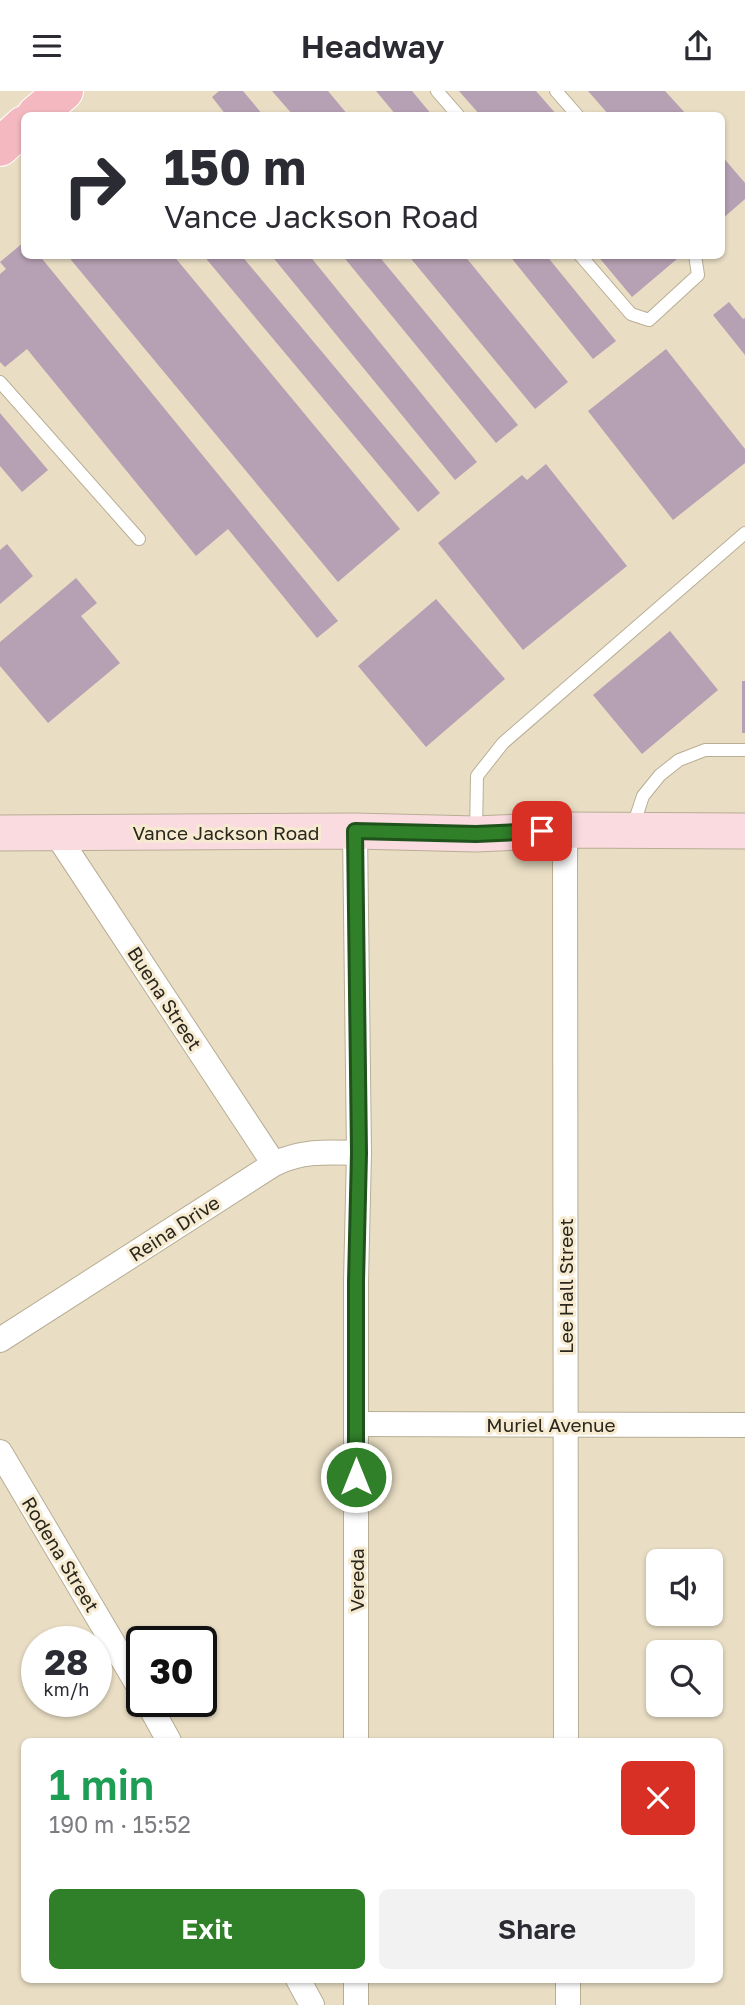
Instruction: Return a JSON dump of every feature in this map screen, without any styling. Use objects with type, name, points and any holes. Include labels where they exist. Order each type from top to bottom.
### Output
[{"type":"main road","points":[[40,112],[64,91]]},
{"type":"main road","points":[[0,147],[21,128]]},
{"type":"main road","name":"Vance Jackson Road","points":[[0,833],[355,831],[476,834],[565,830],[745,831]]},
{"type":"street","name":"Lee Hall Street","points":[[565,830],[566,1738]]},
{"type":"street","name":"Vereda","points":[[355,831],[359,1153],[356,1282],[356,1738]]},
{"type":"street","name":"Buena Street","points":[[55,832],[274,1164]]},
{"type":"street","name":"Reina Drive","points":[[0,1340],[274,1164],[292,1155],[311,1152],[359,1153]]},
{"type":"street","name":"Muriel Avenue","points":[[356,1424],[745,1425]]},
{"type":"street","name":"Rodena Street","points":[[0,1452],[126,1665]]},
{"type":"street","points":[[156,1717],[167,1738]]},
{"type":"street","points":[[300,1983],[312,2005]]},
{"type":"street","points":[[356,1983],[356,2005]]},
{"type":"street","points":[[568,1983],[568,2005]]},
{"type":"lane","points":[[437,91],[455,112]]},
{"type":"lane","points":[[556,91],[574,112]]},
{"type":"lane","points":[[583,259],[631,314],[649,320],[698,275],[696,259]]},
{"type":"lane","points":[[0,382],[139,539]]},
{"type":"lane","points":[[476,834],[477,776],[503,743],[745,533]]},
{"type":"lane","points":[[632,830],[643,796],[660,775],[679,760],[705,750],[745,750]]},
{"type":"building","points":[[219,91],[243,91],[260,112],[224,112],[212,97]]},
{"type":"building","points":[[272,91],[328,91],[346,112],[290,112]]},
{"type":"building","points":[[376,91],[412,91],[430,112],[394,112]]},
{"type":"building","points":[[459,91],[536,91],[554,112],[477,112]]},
{"type":"building","points":[[588,91],[665,91],[684,112],[606,112]]},
{"type":"building","points":[[725,160],[745,183],[745,199],[725,216]]},
{"type":"building","points":[[21,244],[21,259],[42,259],[338,621],[317,638],[228,529],[196,556],[27,349],[5,367],[0,362],[0,274],[6,269],[0,262]]},
{"type":"building","points":[[70,259],[176,259],[400,529],[338,582]]},
{"type":"building","points":[[206,259],[244,259],[440,493],[418,512]]},
{"type":"building","points":[[274,259],[312,259],[477,462],[455,480]]},
{"type":"building","points":[[345,259],[381,259],[518,425],[496,443]]},
{"type":"building","points":[[411,259],[467,259],[568,382],[535,409]]},
{"type":"building","points":[[512,259],[549,259],[616,341],[593,359]]},
{"type":"building","points":[[600,259],[677,259],[632,297]]},
{"type":"building","points":[[729,302],[743,319],[745,318],[745,355],[713,315]]},
{"type":"building","points":[[666,349],[745,449],[745,463],[673,520],[588,411]]},
{"type":"building","points":[[0,413],[48,470],[22,492],[0,466]]},
{"type":"building","points":[[546,464],[627,566],[523,650],[438,543],[522,475],[527,480]]},
{"type":"building","points":[[7,544],[33,576],[0,604],[0,550]]},
{"type":"building","points":[[76,578],[97,603],[81,616],[120,663],[48,723],[0,666],[0,642]]},
{"type":"building","points":[[436,599],[505,679],[426,747],[358,666]]},
{"type":"building","points":[[670,631],[718,690],[642,754],[593,695]]},
{"type":"building","points":[[742,681],[745,681],[745,733],[742,733]]},
{"type":"route","points":[[356,1477],[359,1153],[355,831],[476,834],[542,831]]}]
